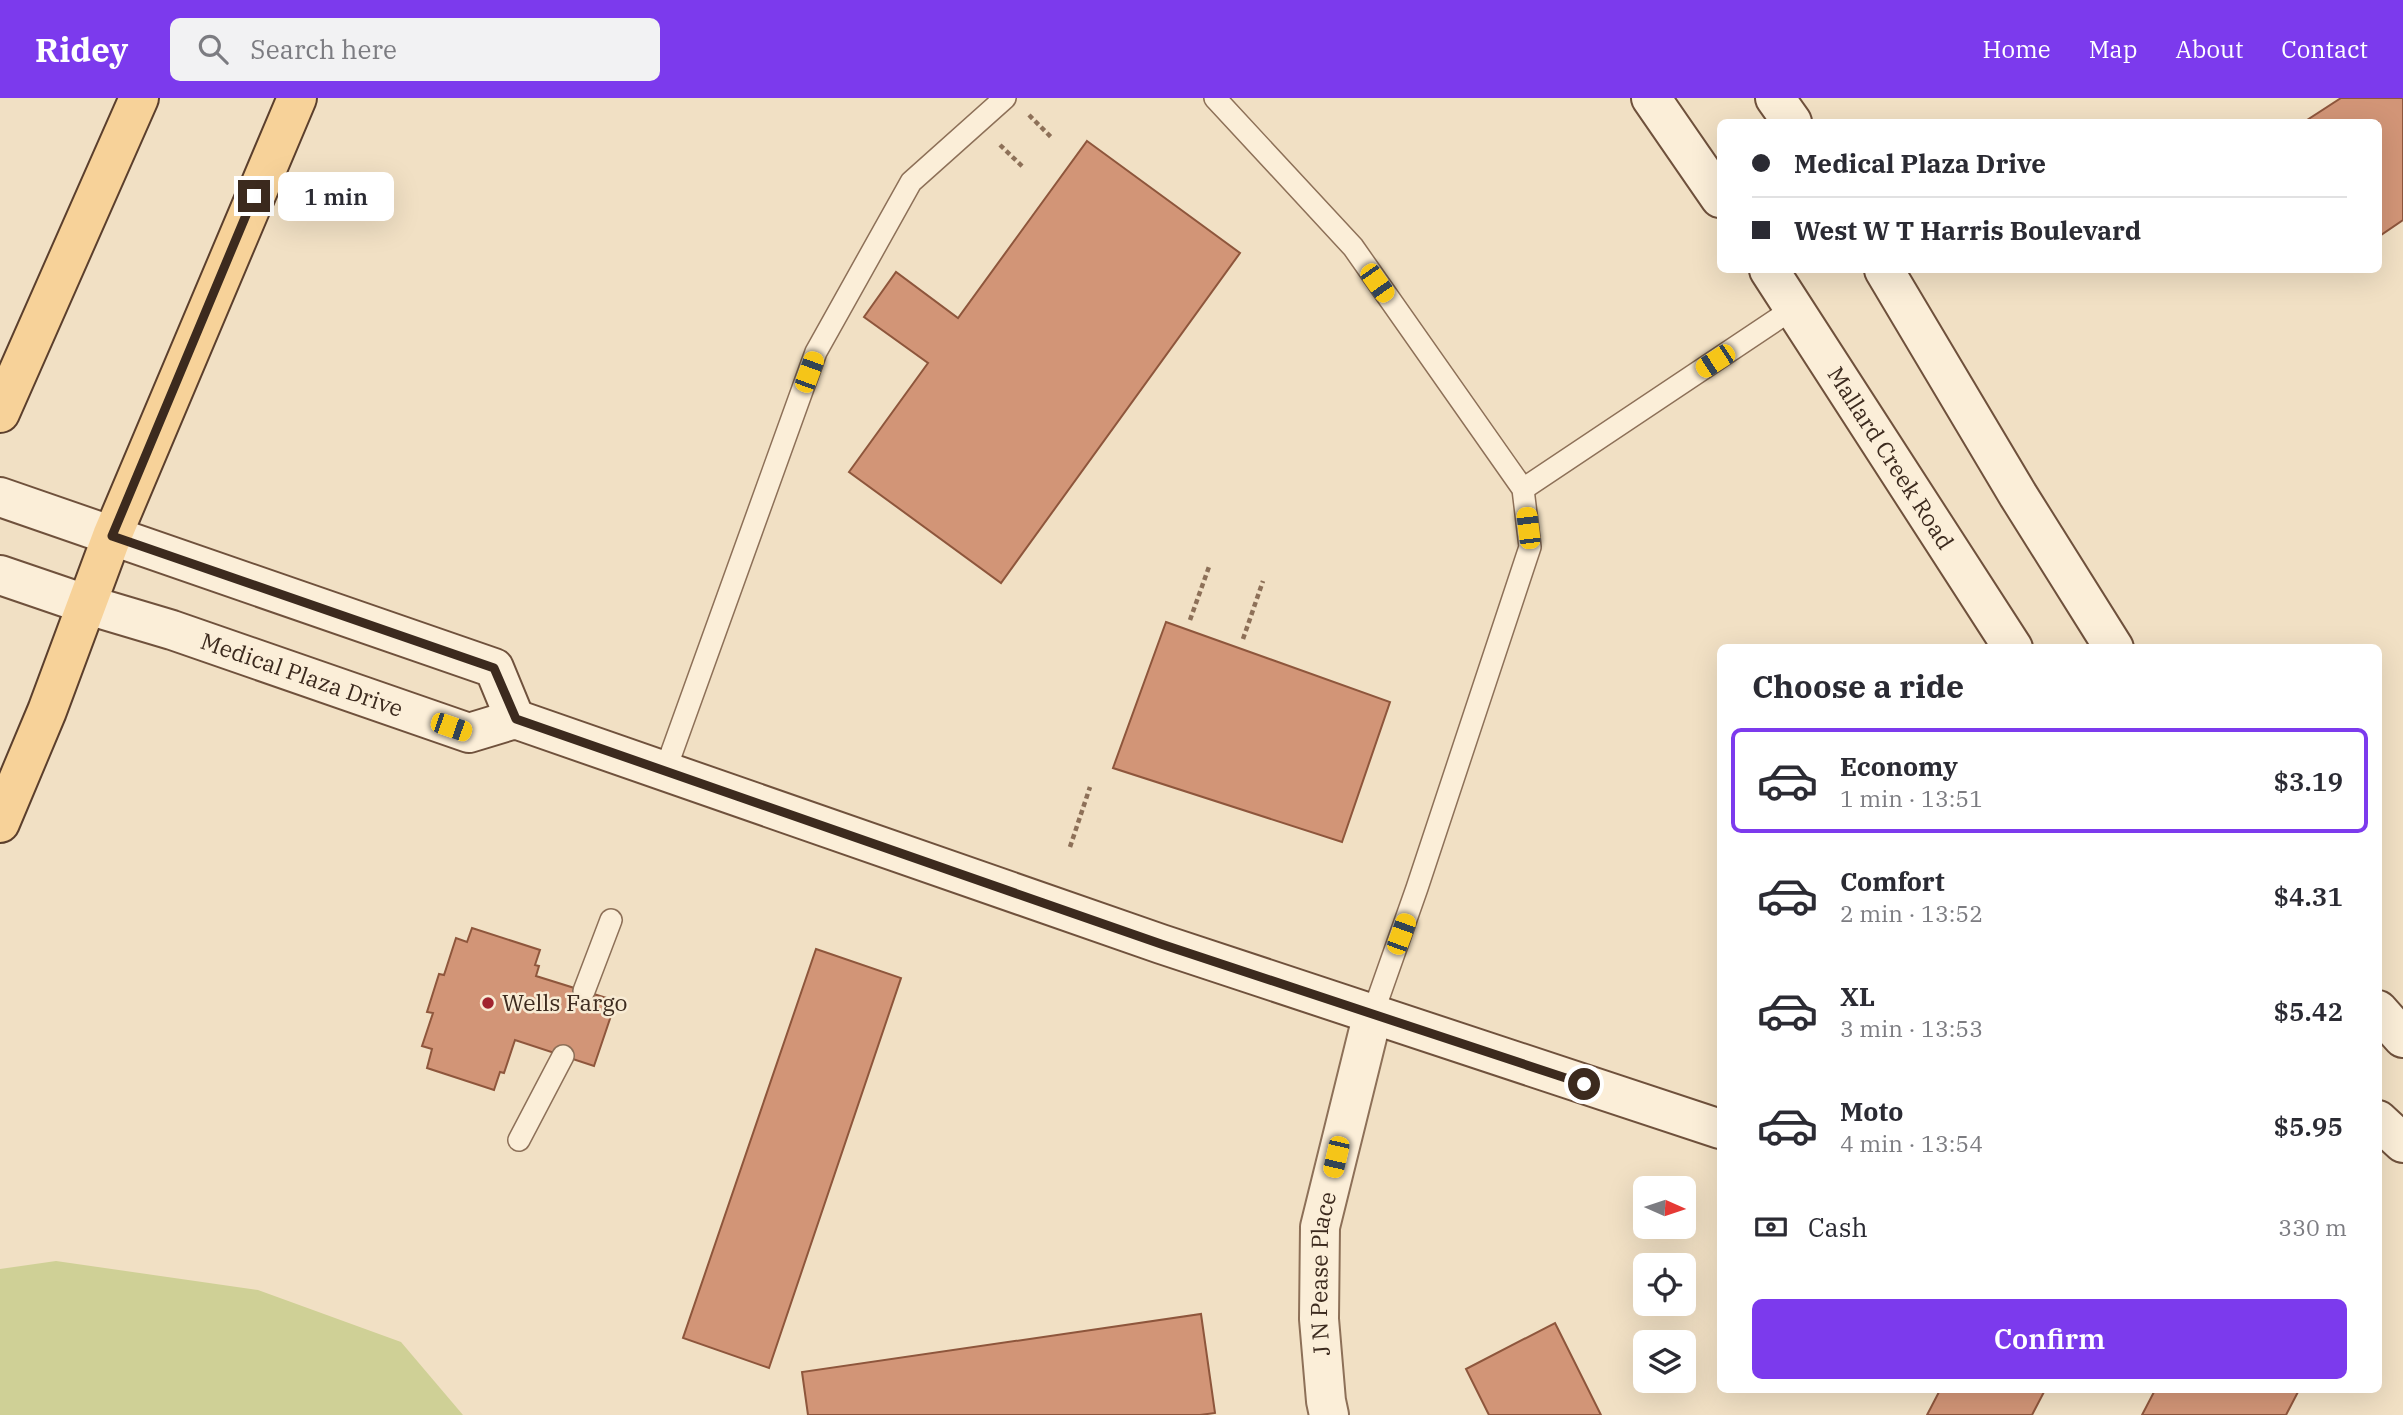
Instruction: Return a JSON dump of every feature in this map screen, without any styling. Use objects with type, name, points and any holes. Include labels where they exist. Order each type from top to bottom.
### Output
[{"type":"main road","points":[[0,413],[139,98]]},
{"type":"main road","points":[[0,823],[47,711],[112,536],[297,98]]},
{"type":"street","points":[[1651,98],[1717,194]]},
{"type":"street","points":[[1775,98],[1790,119]]},
{"type":"street","name":"Mallard Creek Road","points":[[1771,273],[2010,644]]},
{"type":"street","points":[[1886,273],[2018,495],[2111,644]]},
{"type":"street","points":[[0,497],[494,668],[516,719],[1161,944],[1717,1128]]},
{"type":"street","name":"Medical Plaza Drive","points":[[0,575],[172,630],[468,733],[516,719]]},
{"type":"street","name":"J N Pease Place","points":[[1329,1415],[1320,1319],[1320,1227],[1373,1013]]},
{"type":"street","points":[[2382,1015],[2403,1039]]},
{"type":"street","points":[[2382,1032],[2403,1039]]},
{"type":"street","points":[[2382,1124],[2403,1143]]},
{"type":"lane","points":[[665,771],[816,352],[911,182],[1005,98]]},
{"type":"lane","points":[[1215,98],[1353,247],[1523,489],[1530,547],[1373,1013]]},
{"type":"lane","points":[[1523,489],[1794,308]]},
{"type":"lane","points":[[584,991],[611,920]]},
{"type":"lane","points":[[519,1140],[563,1056]]},
{"type":"path","points":[[1190,620],[1210,564]]},
{"type":"path","points":[[1244,639],[1263,581]]},
{"type":"path","points":[[1070,847],[1090,787]]},
{"type":"green space","points":[[56,1261],[258,1290],[401,1342],[463,1415],[0,1415],[0,1269]]},
{"type":"building","points":[[2341,98],[2403,98],[2403,220],[2382,234],[2382,119],[2309,119]]},
{"type":"building","points":[[1087,141],[1240,253],[1001,583],[849,472],[928,363],[864,317],[896,272],[958,318]]},
{"type":"building","points":[[1166,622],[1390,702],[1342,842],[1113,768]]},
{"type":"building","points":[[472,928],[540,950],[535,965],[539,966],[536,976],[616,1001],[594,1066],[515,1040],[504,1073],[500,1072],[494,1090],[427,1068],[432,1049],[422,1046],[433,1013],[427,1012],[439,974],[444,975],[456,938],[467,942]]},
{"type":"building","points":[[816,949],[901,978],[769,1368],[683,1338]]},
{"type":"building","points":[[1201,1314],[1215,1413],[808,1415],[802,1372]]},
{"type":"building","points":[[1555,1323],[1601,1415],[1489,1415],[1466,1369]]},
{"type":"building","points":[[1938,1393],[2043,1393],[2032,1415],[1927,1415]]},
{"type":"building","points":[[2153,1393],[2297,1393],[2286,1415],[2142,1415]]},
{"type":"place","name":"Wells Fargo","points":[[488,1003]]},
{"type":"route","points":[[254,196],[112,536],[494,668],[516,719],[1161,944],[1584,1084]]}]
